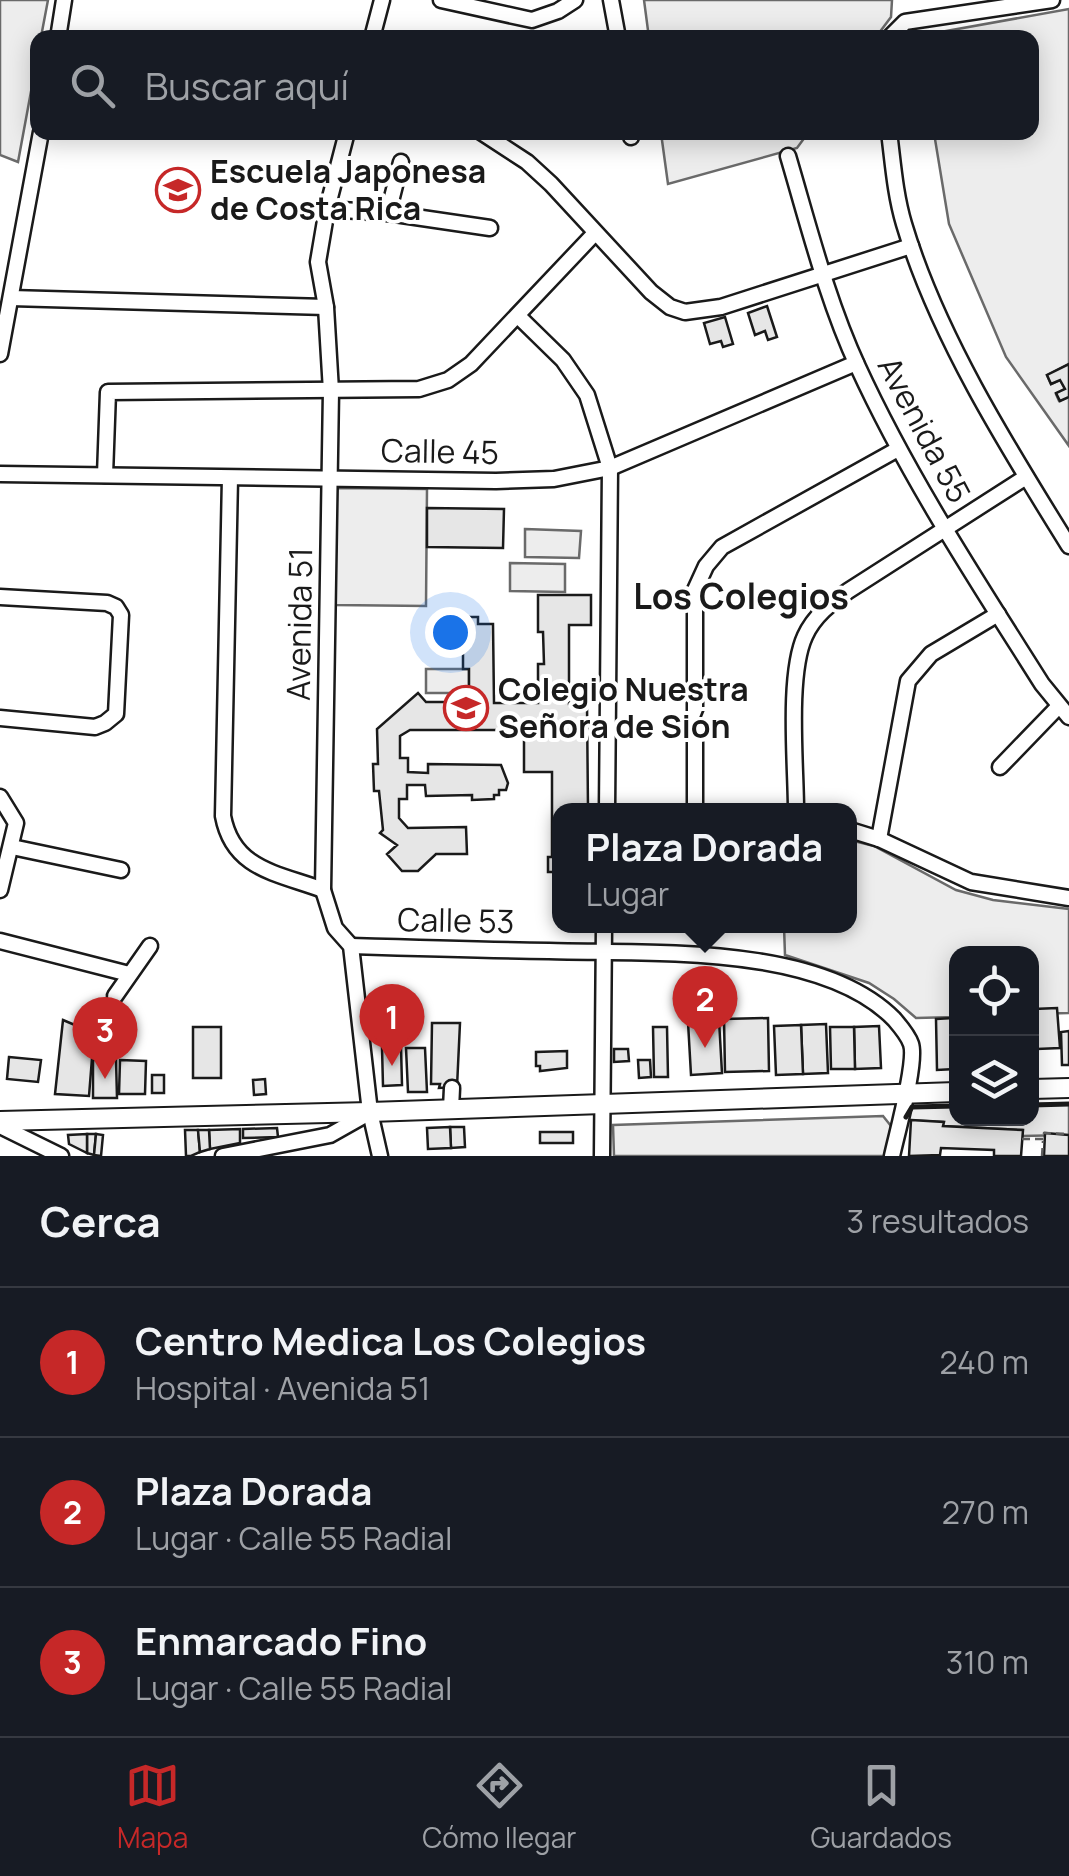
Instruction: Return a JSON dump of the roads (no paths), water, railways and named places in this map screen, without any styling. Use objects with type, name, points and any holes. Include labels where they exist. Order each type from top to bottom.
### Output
[{"type":"main road","points":[[1039,1089],[1069,1088]]},
{"type":"main road","points":[[0,1124],[949,1092]]},
{"type":"street","points":[[59,30],[64,0]]},
{"type":"street","points":[[374,30],[382,0]]},
{"type":"street","points":[[441,0],[532,20],[575,0]]},
{"type":"street","points":[[543,16],[552,0]]},
{"type":"street","points":[[611,0],[617,30]]},
{"type":"street","points":[[895,30],[905,22],[1052,0]]},
{"type":"street","points":[[0,354],[40,140]]},
{"type":"street","name":"Avenida 51","points":[[345,140],[318,262],[326,307],[331,391],[323,890],[335,928],[350,946],[370,1112],[380,1156]]},
{"type":"street","points":[[492,140],[539,173],[651,292],[670,307],[686,312],[721,307],[911,246]]},
{"type":"street","points":[[891,140],[896,192],[911,246],[981,401],[1069,546]]},
{"type":"street","name":"Avenida 55","points":[[788,156],[822,272],[856,364],[898,449],[998,614],[1064,712]]},
{"type":"street","points":[[388,213],[401,162]]},
{"type":"street","points":[[327,209],[388,213],[490,228]]},
{"type":"street","points":[[105,475],[108,392],[420,389],[448,380],[471,364],[595,234]]},
{"type":"street","points":[[11,298],[326,307]]},
{"type":"street","points":[[518,316],[563,360],[587,394],[610,468],[607,803]]},
{"type":"street","name":"Calle 45","points":[[0,474],[554,479],[610,468],[856,364]]},
{"type":"street","points":[[695,803],[695,590],[706,566],[722,547],[898,449]]},
{"type":"street","points":[[796,803],[796,670],[804,636],[823,609],[1026,477]]},
{"type":"street","points":[[230,478],[222,816],[233,846],[252,864],[323,890]]},
{"type":"street","points":[[0,597],[107,603],[121,615],[116,714],[106,724],[95,727],[0,718]]},
{"type":"street","points":[[879,839],[908,681],[930,654],[998,614]]},
{"type":"street","points":[[1000,767],[1064,712]]},
{"type":"street","points":[[0,797],[16,823],[0,890]]},
{"type":"street","points":[[857,832],[970,882],[1069,898]]},
{"type":"street","points":[[12,847],[121,870]]},
{"type":"street","points":[[602,1156],[604,933]]},
{"type":"street","points":[[0,941],[129,974]]},
{"type":"street","points":[[115,996],[150,946]]},
{"type":"street","name":"Calle 53","points":[[350,946],[705,955],[782,966],[868,997],[902,1028],[912,1045],[912,1067],[904,1094]]},
{"type":"street","points":[[451,1109],[452,1088]]},
{"type":"street","points":[[892,1156],[904,1094]]},
{"type":"street","points":[[223,1156],[330,1136],[370,1112]]},
{"type":"street","points":[[0,1124],[61,1156]]},
{"type":"place","name":"Escuela Japonesa de Costa Rica","points":[[178,190]]},
{"type":"place","name":"Colegio Nuestra Señora de Sión","points":[[466,708]]},
{"type":"place","name":"Plaza Dorada","points":[[705,1048]]},
{"type":"place","name":"Centro Medica Los Colegios","points":[[392,1066]]},
{"type":"place","name":"Enmarcado Fino","points":[[105,1079]]},
{"type":"district","name":"Los Colegios","points":[[741,597]]}]
